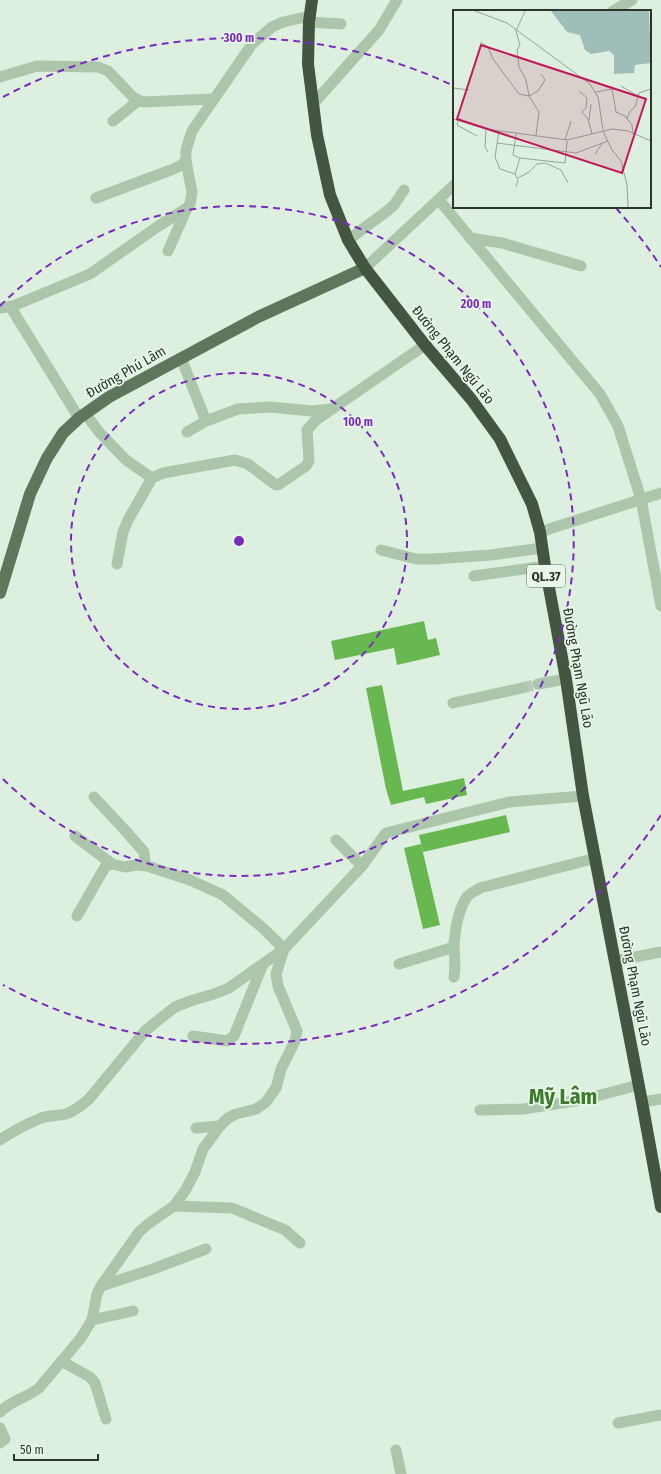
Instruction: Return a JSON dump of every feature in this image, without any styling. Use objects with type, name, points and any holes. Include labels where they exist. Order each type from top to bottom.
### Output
[{"type":"highway","name":"Đường Phạm Ngũ Lão","points":[[312,0],[308,64],[317,135],[330,195],[348,240],[365,268],[425,345],[471,399],[500,439],[532,504],[540,532],[566,679],[583,796],[596,858],[661,1207]]},
{"type":"main road","name":"Đường Phú Lâm","points":[[0,593],[30,494],[51,451],[63,432],[82,416],[109,397],[258,317],[365,268]]},
{"type":"street","points":[[313,104],[379,30],[397,0]]},
{"type":"street","points":[[615,10],[632,0]]},
{"type":"street","points":[[0,308],[13,306],[90,274],[186,208],[190,204],[192,192],[186,161],[186,150],[192,131],[252,44],[265,33],[283,22],[310,19],[341,24]]},
{"type":"street","points":[[0,77],[37,66],[98,67],[108,71],[138,101],[213,99]]},
{"type":"street","points":[[113,121],[138,101]]},
{"type":"street","points":[[96,198],[171,170],[180,166],[186,161]]},
{"type":"street","points":[[365,268],[453,186]]},
{"type":"street","points":[[348,240],[394,205],[404,190]]},
{"type":"street","points":[[439,200],[600,394],[618,426],[641,499],[661,606]]},
{"type":"street","points":[[168,251],[186,208]]},
{"type":"street","points":[[470,238],[502,243],[581,266]]},
{"type":"street","points":[[13,306],[13,311],[82,416],[126,460],[152,478]]},
{"type":"street","points":[[117,564],[123,532],[128,520],[152,478],[163,473],[235,460],[248,464],[278,485],[306,466],[309,461],[307,430],[316,420],[425,345]]},
{"type":"street","points":[[181,358],[206,421]]},
{"type":"street","points":[[187,432],[206,421],[238,409],[270,406],[312,411],[331,409]]},
{"type":"street","points":[[540,532],[641,499],[661,494]]},
{"type":"street","points":[[381,550],[416,559],[434,559],[491,555],[542,548]]},
{"type":"street","points":[[474,576],[545,566]]},
{"type":"street","points":[[538,684],[566,679]]},
{"type":"street","points":[[453,703],[522,688]]},
{"type":"street","points":[[0,1140],[12,1132],[51,1115],[65,1114],[78,1109],[90,1099],[145,1031],[174,1007],[229,988],[284,950],[362,866],[386,833],[509,802],[583,796]]},
{"type":"street","points":[[94,797],[144,852],[145,862],[142,865]]},
{"type":"street","points":[[75,836],[112,864],[125,867],[142,865],[147,866],[190,880],[223,895],[264,929],[284,950]]},
{"type":"street","points":[[336,840],[362,866]]},
{"type":"street","points":[[454,977],[455,934],[461,909],[468,896],[480,888],[596,858]]},
{"type":"street","points":[[77,916],[105,868],[112,864]]},
{"type":"street","points":[[399,964],[454,947]]},
{"type":"street","points":[[0,1412],[13,1401],[32,1393],[39,1388],[60,1361],[81,1338],[92,1320],[97,1294],[101,1286],[139,1232],[174,1206],[185,1191],[195,1172],[203,1150],[220,1126],[228,1118],[236,1114],[256,1109],[266,1102],[276,1088],[281,1069],[295,1041],[297,1031],[278,986],[276,974],[284,950]]},
{"type":"street","points":[[615,961],[661,952]]},
{"type":"street","points":[[193,1036],[227,1041],[234,1036],[264,964]]},
{"type":"street","points":[[480,1110],[523,1109],[581,1100],[639,1085]]},
{"type":"street","points":[[642,1102],[661,1099]]},
{"type":"street","points":[[196,1128],[220,1126]]},
{"type":"street","points":[[174,1206],[232,1208],[285,1230],[300,1243]]},
{"type":"street","points":[[101,1286],[153,1269],[206,1249]]},
{"type":"street","points":[[92,1320],[133,1312]]},
{"type":"street","points":[[60,1361],[71,1366],[95,1383],[106,1419]]},
{"type":"street","points":[[618,1423],[661,1415]]},
{"type":"street","points":[[0,1428],[5,1438],[0,1443]]},
{"type":"street","points":[[396,1450],[401,1474]]},
{"type":"building","points":[[424,621],[428,640],[436,638],[440,655],[397,665],[394,648],[335,660],[331,641]]},
{"type":"building","points":[[382,685],[403,791],[464,778],[467,795],[426,804],[424,797],[391,805],[386,789],[366,688]]},
{"type":"building","points":[[506,815],[510,832],[423,852],[419,835]]},
{"type":"building","points":[[421,844],[440,925],[423,929],[404,848]]},
{"type":"tunnel","points":[[522,688],[538,684]]},
{"type":"district","name":"Mỹ Lâm","points":[[563,1096]]}]
